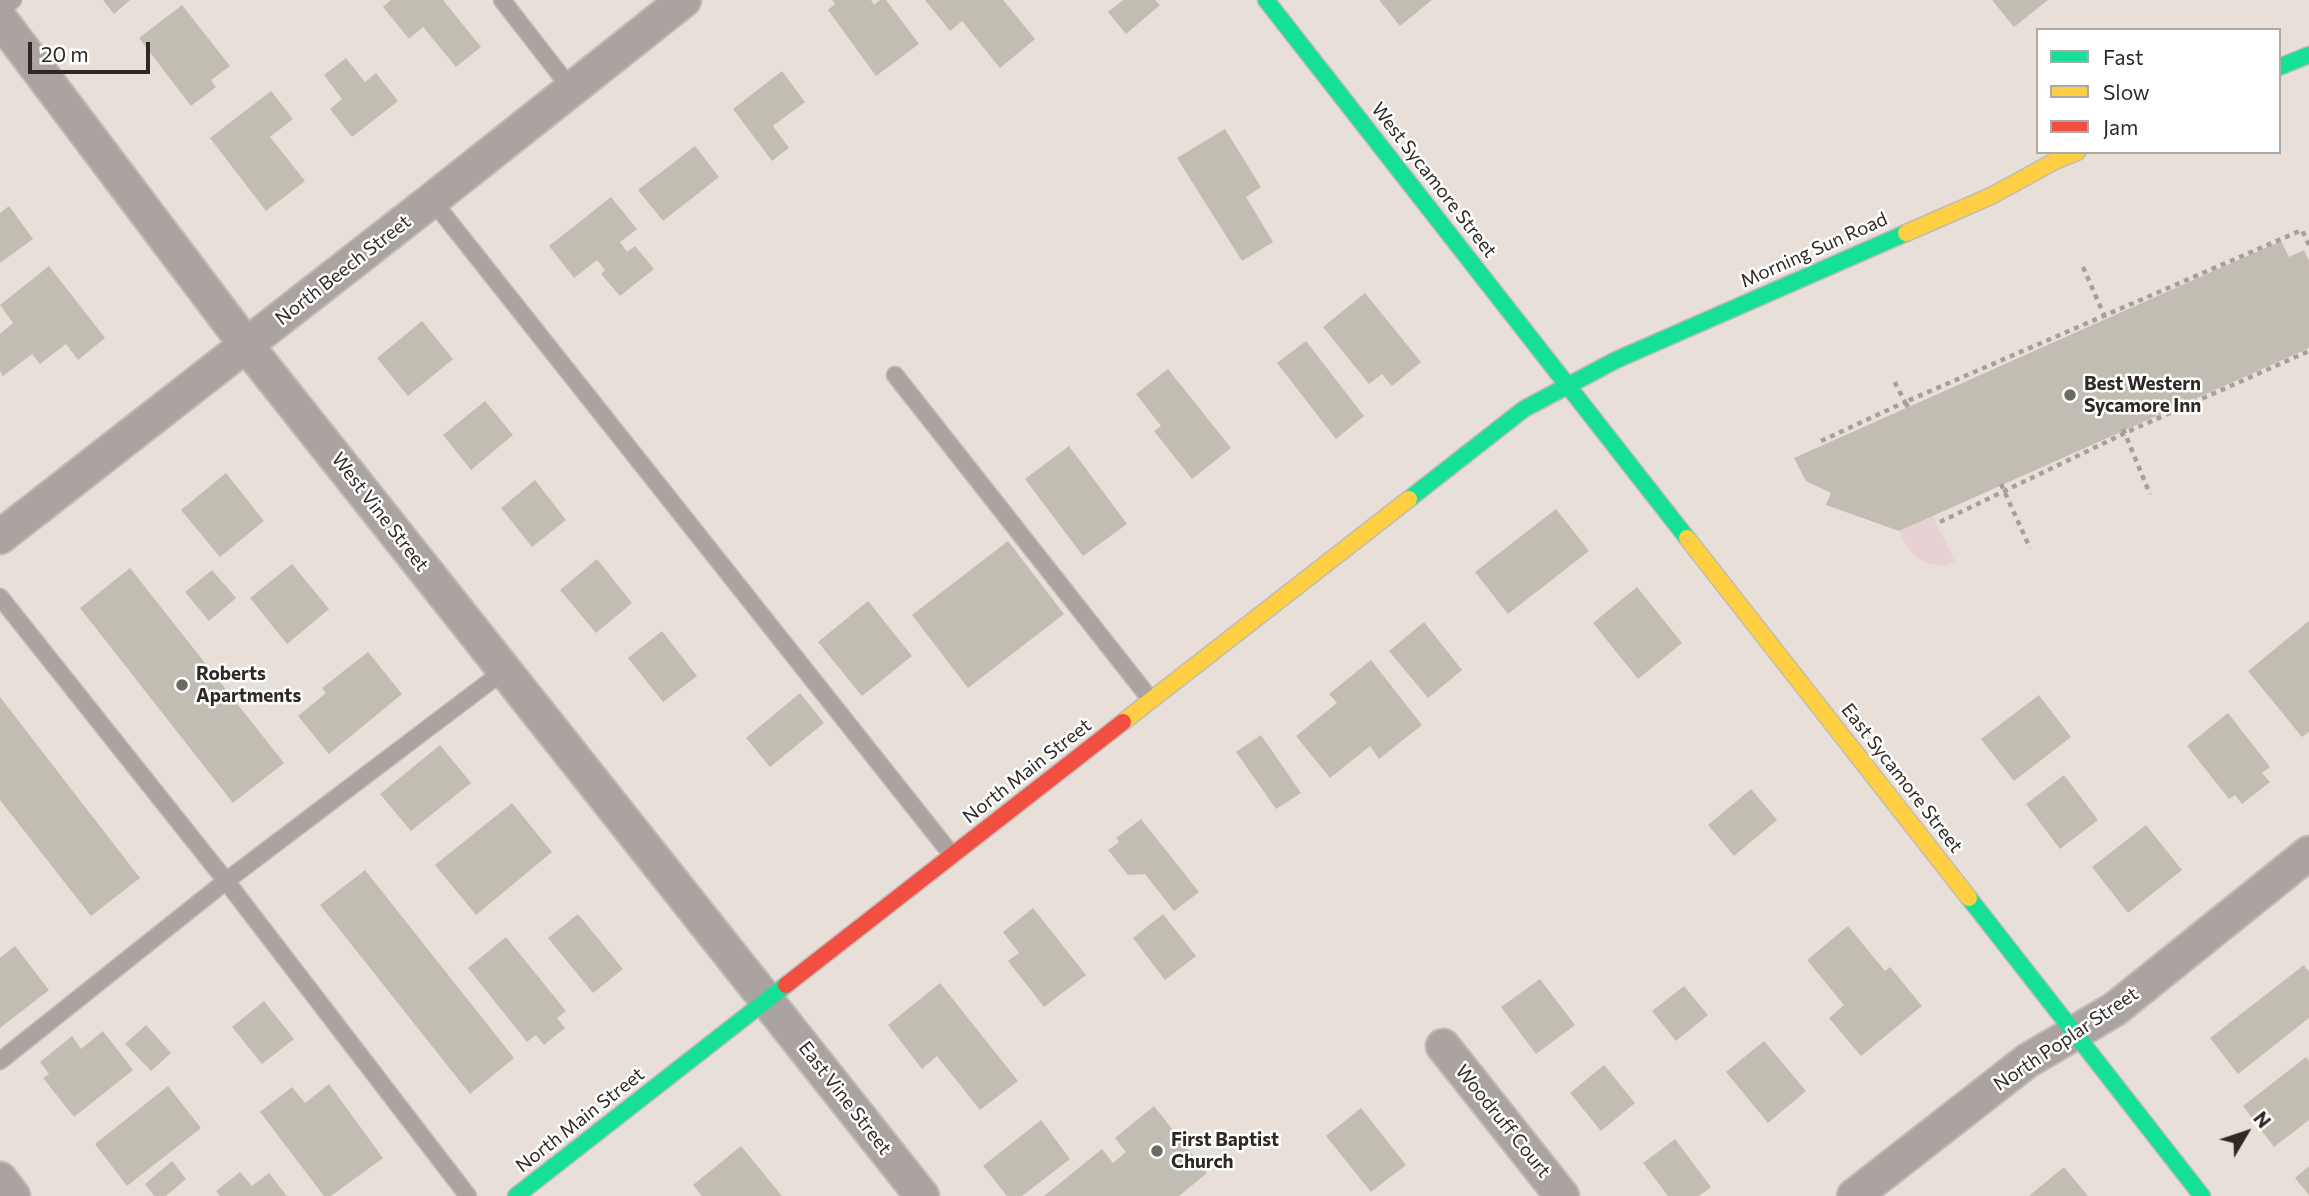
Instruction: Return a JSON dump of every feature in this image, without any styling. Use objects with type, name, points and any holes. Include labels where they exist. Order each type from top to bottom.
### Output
[{"type":"main road","name":"West Sycamore Street","points":[[1266,0],[1568,385]]},
{"type":"main road","points":[[2281,66],[2309,55]]},
{"type":"main road","name":"Morning Sun Road","points":[[1568,385],[1616,360],[1992,196],[2072,154]]},
{"type":"main road","name":"North Main Street","points":[[516,1196],[1524,409],[1568,385]]},
{"type":"main road","name":"East Sycamore Street","points":[[1568,385],[2202,1196]]},
{"type":"street","name":"North Beech Street","points":[[0,537],[684,0]]},
{"type":"street","name":"West Vine Street","points":[[0,19],[247,345],[766,1000]]},
{"type":"street","name":"North Poplar Street","points":[[1854,1196],[2028,1061],[2115,1009],[2309,853]]},
{"type":"street","name":"East Vine Street","points":[[766,1000],[922,1196]]},
{"type":"street","name":"Woodruff Court","points":[[1443,1046],[1562,1196]]},
{"type":"street","points":[[0,1179],[13,1196]]},
{"type":"lane","points":[[0,10],[13,0]]},
{"type":"lane","points":[[502,0],[572,90]]},
{"type":"lane","points":[[432,200],[952,855]]},
{"type":"lane","points":[[895,376],[1151,700]]},
{"type":"lane","points":[[0,597],[226,881],[468,1196]]},
{"type":"lane","points":[[0,1061],[226,881],[505,670]]},
{"type":"path","points":[[1821,441],[2302,230],[2309,245]]},
{"type":"path","points":[[2083,267],[2105,317]]},
{"type":"path","points":[[1940,522],[2124,431],[2309,351]]},
{"type":"path","points":[[1893,379],[1907,405]]},
{"type":"path","points":[[2124,431],[2150,494]]},
{"type":"path","points":[[2001,484],[2030,548]]},
{"type":"shaded area","points":[[1933,516],[1955,562],[1944,566],[1929,564],[1917,558],[1907,547],[1899,531]]},
{"type":"building","points":[[103,0],[130,0],[114,14]]},
{"type":"building","points":[[391,0],[443,0],[481,47],[456,67],[423,27],[409,39],[383,7]]},
{"type":"building","points":[[832,0],[871,0],[874,5],[880,0],[886,0],[919,44],[876,76],[828,10],[835,4]]},
{"type":"building","points":[[925,0],[1003,0],[1035,39],[1000,68],[962,21],[950,31]]},
{"type":"building","points":[[1123,0],[1155,0],[1160,5],[1126,34],[1108,12]]},
{"type":"building","points":[[1379,0],[1432,0],[1400,26]]},
{"type":"building","points":[[1992,0],[2048,0],[2014,27]]},
{"type":"building","points":[[182,5],[230,66],[211,80],[216,87],[191,106],[139,38]]},
{"type":"building","points":[[346,58],[365,82],[376,73],[398,101],[352,137],[330,109],[342,99],[324,75]]},
{"type":"building","points":[[782,71],[805,102],[773,126],[789,148],[772,161],[733,109]]},
{"type":"building","points":[[271,91],[293,119],[270,137],[305,181],[266,211],[210,138]]},
{"type":"building","points":[[1225,129],[1261,187],[1246,197],[1273,242],[1242,261],[1177,158]]},
{"type":"building","points":[[695,146],[719,177],[663,221],[638,190]]},
{"type":"building","points":[[611,197],[637,229],[620,242],[627,252],[635,246],[654,269],[620,296],[601,274],[605,270],[597,260],[574,278],[549,246]]},
{"type":"building","points":[[9,206],[33,239],[0,263],[0,213]]},
{"type":"building","name":"Best Western Sycamore Inn","points":[[2281,241],[2289,257],[2304,250],[2309,261],[2309,348],[1899,531],[1826,505],[1831,493],[1806,481],[1794,458]]},
{"type":"building","points":[[49,266],[105,338],[78,360],[66,344],[40,364],[32,354],[3,376],[0,371],[0,334],[13,323],[0,305]]},
{"type":"building","points":[[1365,293],[1421,362],[1392,386],[1382,374],[1369,384],[1323,327]]},
{"type":"building","points":[[422,321],[453,359],[408,396],[377,358]]},
{"type":"building","points":[[1306,341],[1364,416],[1336,439],[1277,363]]},
{"type":"building","points":[[1168,369],[1231,448],[1192,479],[1154,431],[1161,426],[1136,394]]},
{"type":"building","points":[[485,401],[513,435],[471,470],[443,435]]},
{"type":"building","points":[[1069,446],[1127,524],[1083,556],[1025,479]]},
{"type":"building","points":[[226,473],[264,521],[220,557],[181,510]]},
{"type":"building","points":[[535,480],[566,520],[532,547],[501,508]]},
{"type":"building","points":[[1556,509],[1589,551],[1508,614],[1475,572]]},
{"type":"building","points":[[1008,541],[1064,614],[968,688],[912,615]]},
{"type":"building","points":[[597,559],[632,603],[596,633],[560,590]]},
{"type":"building","points":[[292,564],[329,609],[287,644],[250,598]]},
{"type":"building","name":"Roberts Apartments","points":[[130,568],[284,763],[233,803],[80,608]]},
{"type":"building","points":[[212,570],[236,598],[209,621],[185,592]]},
{"type":"building","points":[[1637,587],[1682,643],[1638,679],[1593,623]]},
{"type":"building","points":[[868,601],[912,656],[862,696],[818,642]]},
{"type":"building","points":[[2309,621],[2309,732],[2302,737],[2248,671]]},
{"type":"building","points":[[1424,622],[1462,670],[1428,698],[1389,651]]},
{"type":"building","points":[[662,631],[697,676],[663,702],[628,658]]},
{"type":"building","points":[[368,652],[402,694],[329,754],[298,716],[326,693],[322,688]]},
{"type":"building","points":[[1371,660],[1422,725],[1379,759],[1370,746],[1330,778],[1296,736],[1337,703],[1329,694]]},
{"type":"building","points":[[800,693],[824,723],[770,767],[746,738]]},
{"type":"building","points":[[2039,695],[2071,737],[2014,781],[1981,739]]},
{"type":"building","points":[[0,697],[140,878],[91,916],[0,800]]},
{"type":"building","points":[[2228,713],[2270,767],[2262,773],[2270,782],[2242,804],[2235,795],[2229,799],[2187,746]]},
{"type":"building","points":[[1261,735],[1301,793],[1276,809],[1236,752]]},
{"type":"building","points":[[440,745],[471,783],[411,831],[380,794]]},
{"type":"building","points":[[2064,775],[2098,820],[2060,849],[2026,804]]},
{"type":"building","points":[[1751,789],[1777,820],[1734,856],[1708,825]]},
{"type":"building","points":[[512,803],[552,852],[476,915],[435,865]]},
{"type":"building","points":[[1141,819],[1199,892],[1174,911],[1145,874],[1128,875],[1108,850],[1119,842],[1116,838]]},
{"type":"building","points":[[2146,825],[2182,870],[2128,913],[2092,867]]},
{"type":"building","points":[[365,870],[514,1058],[470,1094],[320,905]]},
{"type":"building","points":[[1033,908],[1086,975],[1044,1007],[1008,961],[1019,953],[1003,932]]},
{"type":"building","points":[[578,914],[623,969],[593,993],[548,938]]},
{"type":"building","points":[[1163,914],[1196,956],[1165,980],[1133,938]]},
{"type":"building","points":[[1848,926],[1885,971],[1890,967],[1922,1006],[1861,1056],[1829,1018],[1844,1005],[1807,960]]},
{"type":"building","points":[[506,937],[566,1011],[557,1018],[565,1028],[544,1045],[536,1035],[527,1042],[468,968]]},
{"type":"building","points":[[15,946],[49,990],[0,1028],[0,958]]},
{"type":"building","points":[[2304,965],[2309,972],[2309,1018],[2238,1074],[2210,1038]]},
{"type":"building","points":[[1540,979],[1575,1025],[1536,1054],[1501,1007]]},
{"type":"building","points":[[940,983],[1018,1081],[980,1110],[937,1056],[922,1069],[888,1025]]},
{"type":"building","points":[[1684,986],[1708,1015],[1676,1041],[1652,1011]]},
{"type":"building","points":[[264,1001],[294,1039],[262,1064],[232,1027]]},
{"type":"building","points":[[146,1025],[171,1053],[151,1071],[125,1044]]},
{"type":"building","points":[[103,1031],[133,1070],[74,1117],[43,1078],[49,1074],[40,1062],[72,1036],[81,1049]]},
{"type":"building","points":[[1764,1041],[1806,1091],[1768,1123],[1726,1072]]},
{"type":"building","points":[[2306,1057],[2309,1061],[2309,1120],[2274,1147],[2243,1106]]},
{"type":"building","points":[[1604,1065],[1635,1103],[1601,1131],[1570,1093]]},
{"type":"building","points":[[329,1084],[383,1158],[331,1196],[324,1196],[260,1112],[292,1087],[305,1103]]},
{"type":"building","points":[[168,1086],[201,1128],[127,1186],[95,1144]]},
{"type":"building","name":"First Baptist Church","points":[[1154,1106],[1207,1173],[1179,1196],[1044,1196],[1102,1149],[1113,1163],[1126,1152],[1115,1138]]},
{"type":"building","points":[[1361,1108],[1406,1165],[1371,1192],[1326,1136]]},
{"type":"building","points":[[1041,1120],[1070,1159],[1022,1196],[1007,1196],[983,1166]]},
{"type":"building","points":[[1675,1139],[1711,1187],[1699,1196],[1668,1196],[1643,1163]]},
{"type":"building","points":[[741,1146],[782,1196],[702,1196],[693,1185]]},
{"type":"building","points":[[172,1161],[186,1179],[166,1196],[154,1196],[145,1184]]},
{"type":"building","points":[[2309,1166],[2309,1195],[2295,1178]]},
{"type":"building","points":[[2064,1167],[2088,1196],[2029,1196]]},
{"type":"building","points":[[240,1172],[252,1186],[269,1173],[287,1196],[220,1196],[216,1191]]},
{"type":"traffic: fast","points":[[1266,0],[1687,538]]},
{"type":"traffic: fast","points":[[2281,66],[2309,55]]},
{"type":"traffic: fast","points":[[1409,499],[1524,409],[1616,360],[1906,233]]},
{"type":"traffic: fast","points":[[1969,898],[2202,1196]]},
{"type":"traffic: fast","points":[[516,1196],[786,985]]},
{"type":"traffic: slow","points":[[1906,233],[1991,196],[2072,154]]},
{"type":"traffic: slow","points":[[1123,722],[1409,499]]},
{"type":"traffic: slow","points":[[1687,538],[1969,898]]},
{"type":"traffic: jam","points":[[786,985],[1123,722]]},
{"type":"place","name":"Best Western Sycamore Inn","points":[[2070,395]]},
{"type":"place","name":"Roberts Apartments","points":[[182,685]]},
{"type":"place","name":"First Baptist Church","points":[[1157,1151]]}]
